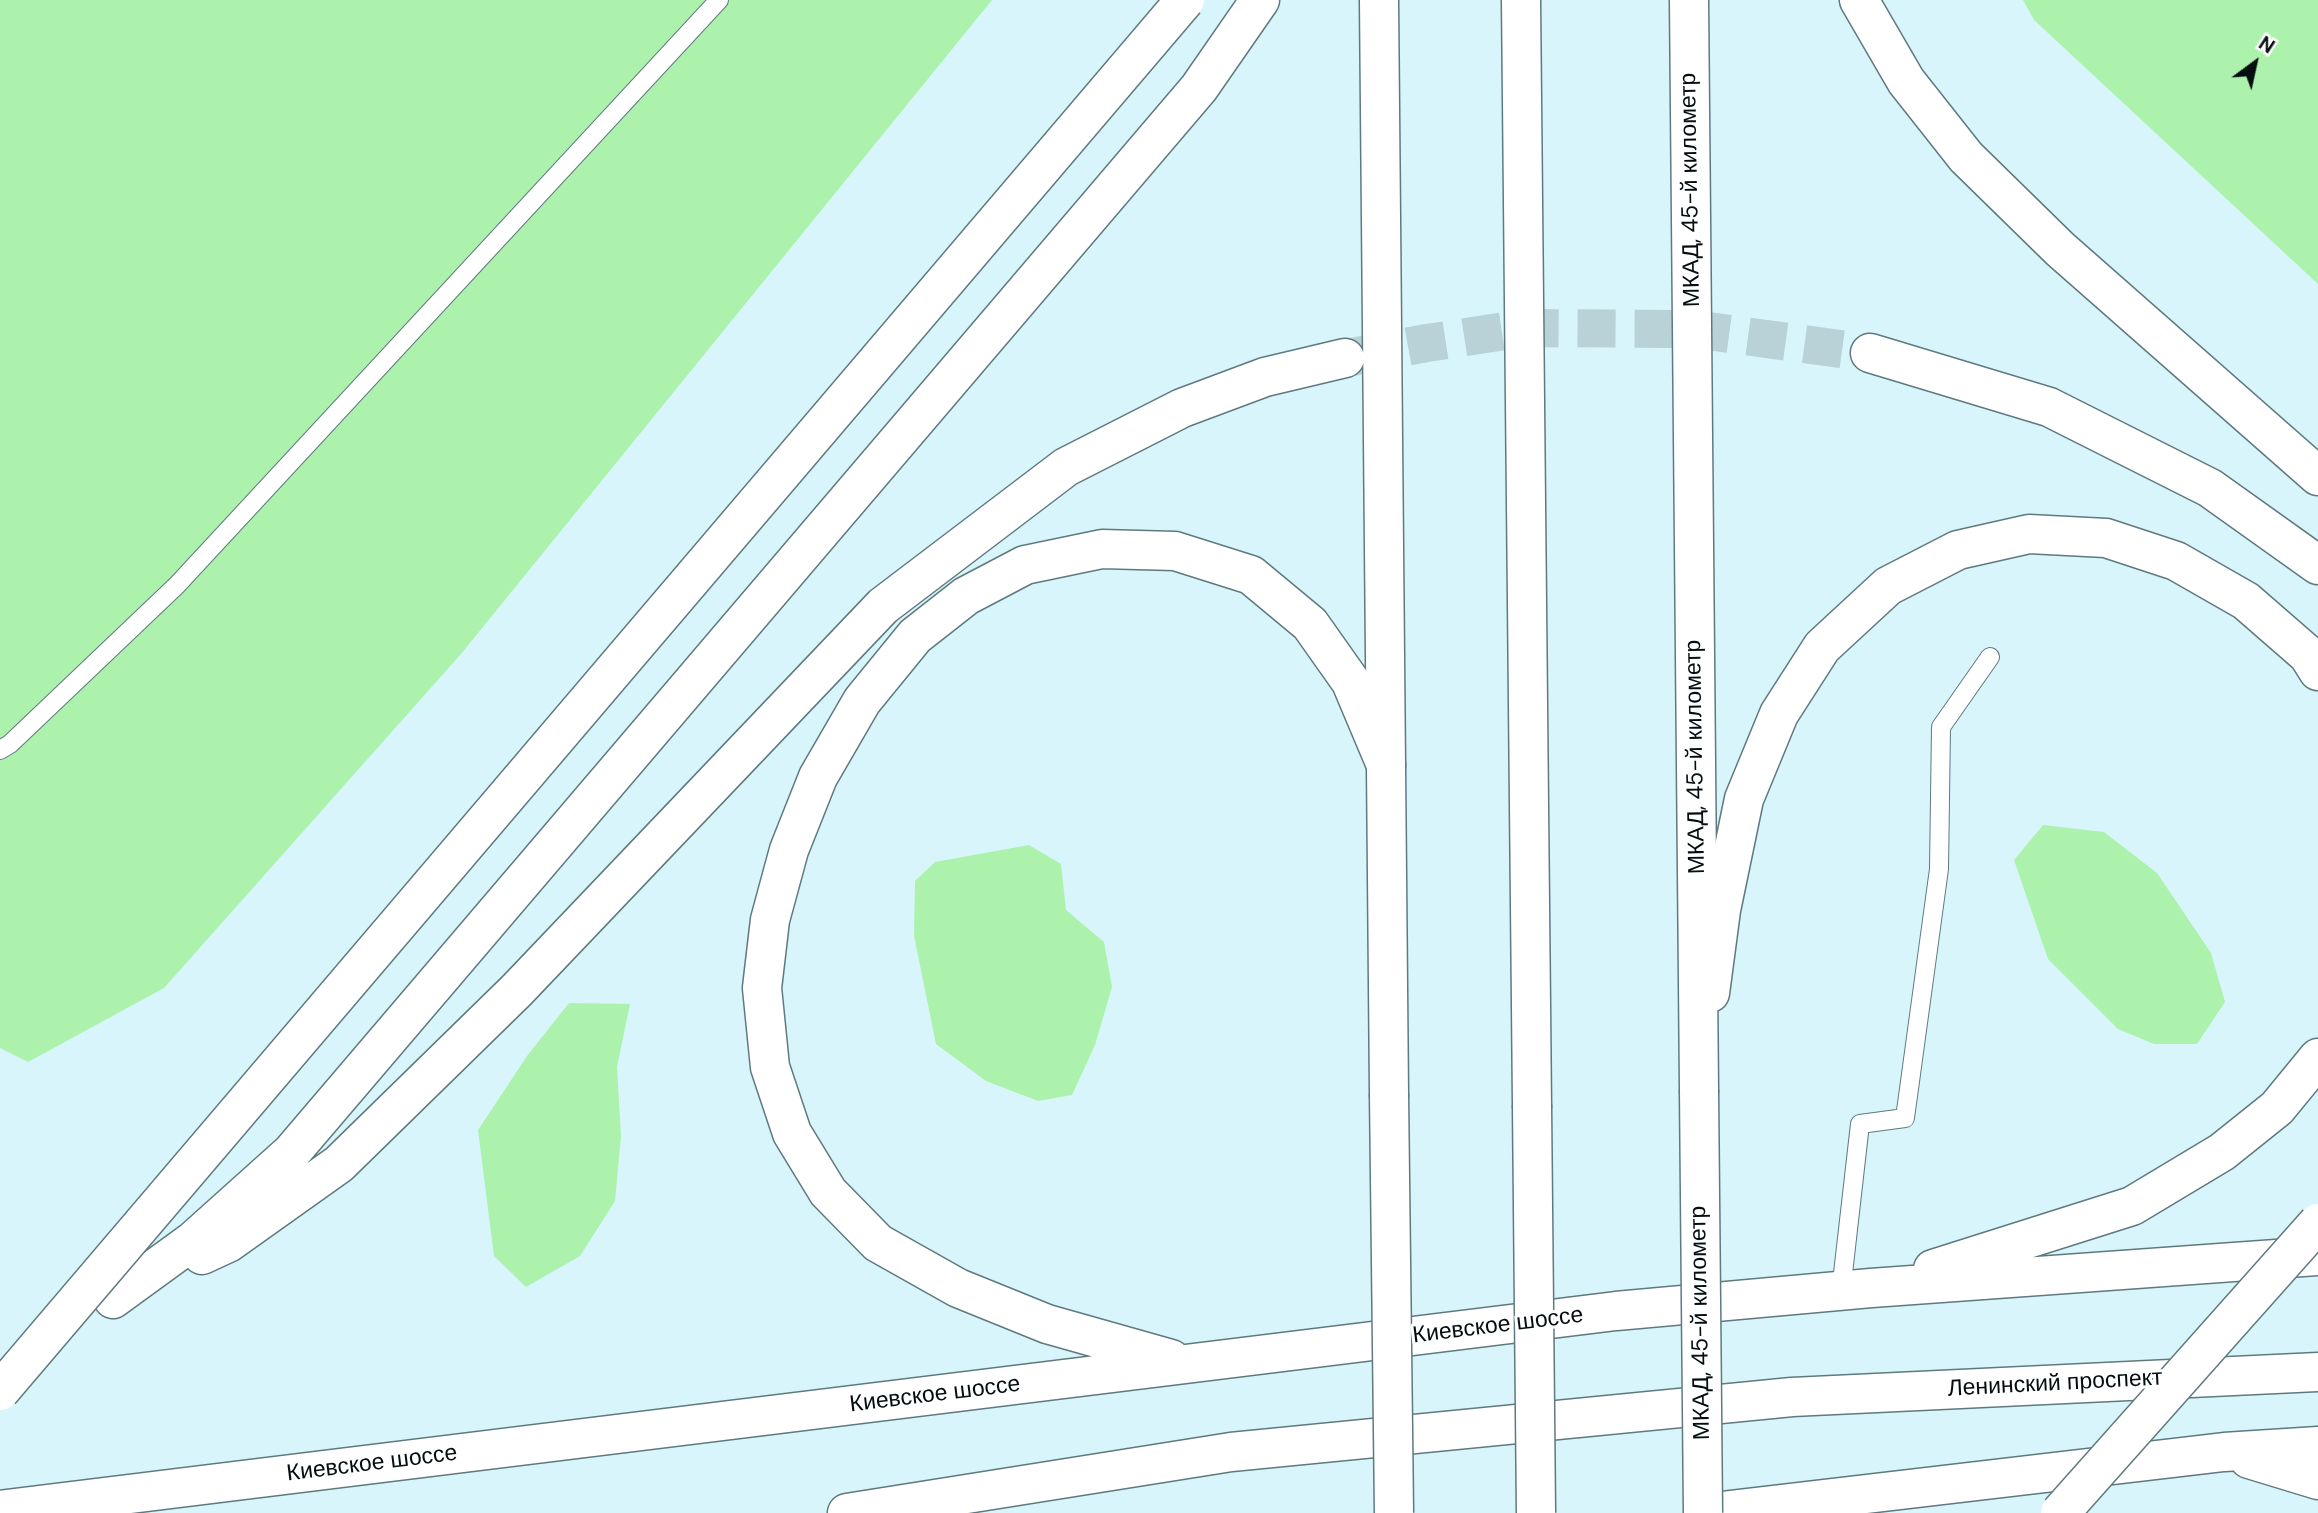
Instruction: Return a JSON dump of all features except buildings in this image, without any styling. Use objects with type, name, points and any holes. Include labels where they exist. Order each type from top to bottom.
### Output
[{"type":"main road","points":[[0,1391],[1185,0]]},
{"type":"main road","points":[[113,1299],[194,1240],[291,1153],[1199,88],[1260,0]]},
{"type":"main road","points":[[1378,0],[1394,1513]]},
{"type":"main road","points":[[1521,0],[1536,1513]]},
{"type":"main road","name":"МКАД, 45-й километр","points":[[1689,0],[1704,1513]]},
{"type":"main road","points":[[1859,0],[1906,81],[1966,157],[2060,250],[2318,476]]},
{"type":"main road","points":[[1870,353],[2049,407],[2210,488],[2318,565]]},
{"type":"main road","points":[[0,1361],[113,1299],[228,1243],[339,1164],[517,990],[883,606],[1066,467],[1182,408],[1265,377],[1345,358]]},
{"type":"main road","points":[[1699,1082],[1721,910],[1744,799],[1779,714],[1822,647],[1888,586],[1958,550],[2029,534],[2106,538],[2176,561],[2246,601],[2308,655],[2318,671]]},
{"type":"main road","points":[[1190,1364],[1047,1324],[958,1289],[878,1243],[828,1192],[792,1133],[770,1068],[761,988],[769,920],[789,850],[818,776],[862,701],[915,636],[966,596],[1026,565],[1102,549],[1175,551],[1251,575],[1310,624],[1351,682],[1386,765]]},
{"type":"main road","points":[[1856,1289],[2132,1206],[2222,1152],[2277,1108],[2318,1058]]},
{"type":"main road","points":[[2060,1513],[2318,1223]]},
{"type":"main road","points":[[1856,1289],[2318,1256]]},
{"type":"main road","name":"Киевское шоссе","points":[[0,1510],[1616,1311],[1856,1289]]},
{"type":"main road","name":"Ленинский проспект","points":[[847,1513],[1231,1452],[1792,1397],[2318,1371]]},
{"type":"main road","points":[[1704,1513],[2224,1452],[2318,1446]]},
{"type":"main road","points":[[2224,1452],[2318,1480]]},
{"type":"lane","points":[[0,750],[10,744],[177,585],[719,0]]},
{"type":"lane","points":[[1856,1289],[1860,1124],[1905,1118],[1939,869],[1941,727],[1990,656]]},
{"type":"green space","points":[[0,0],[992,0],[461,654],[164,988],[28,1062],[0,1048]]},
{"type":"green space","points":[[2023,0],[2318,0],[2318,284],[2034,20]]},
{"type":"green space","points":[[2043,825],[2104,832],[2157,873],[2211,953],[2225,1002],[2197,1044],[2154,1044],[2118,1029],[2048,959],[2014,860]]},
{"type":"green space","points":[[1029,845],[1061,864],[1066,910],[1104,942],[1112,987],[1095,1045],[1072,1095],[1038,1101],[986,1081],[936,1044],[914,936],[915,881],[935,862]]},
{"type":"green space","points":[[569,1003],[630,1004],[617,1067],[621,1136],[615,1201],[580,1256],[526,1287],[494,1256],[478,1130],[527,1056]]},
{"type":"tunnel","points":[[1352,357],[1525,328],[1693,329],[1870,353]]}]
